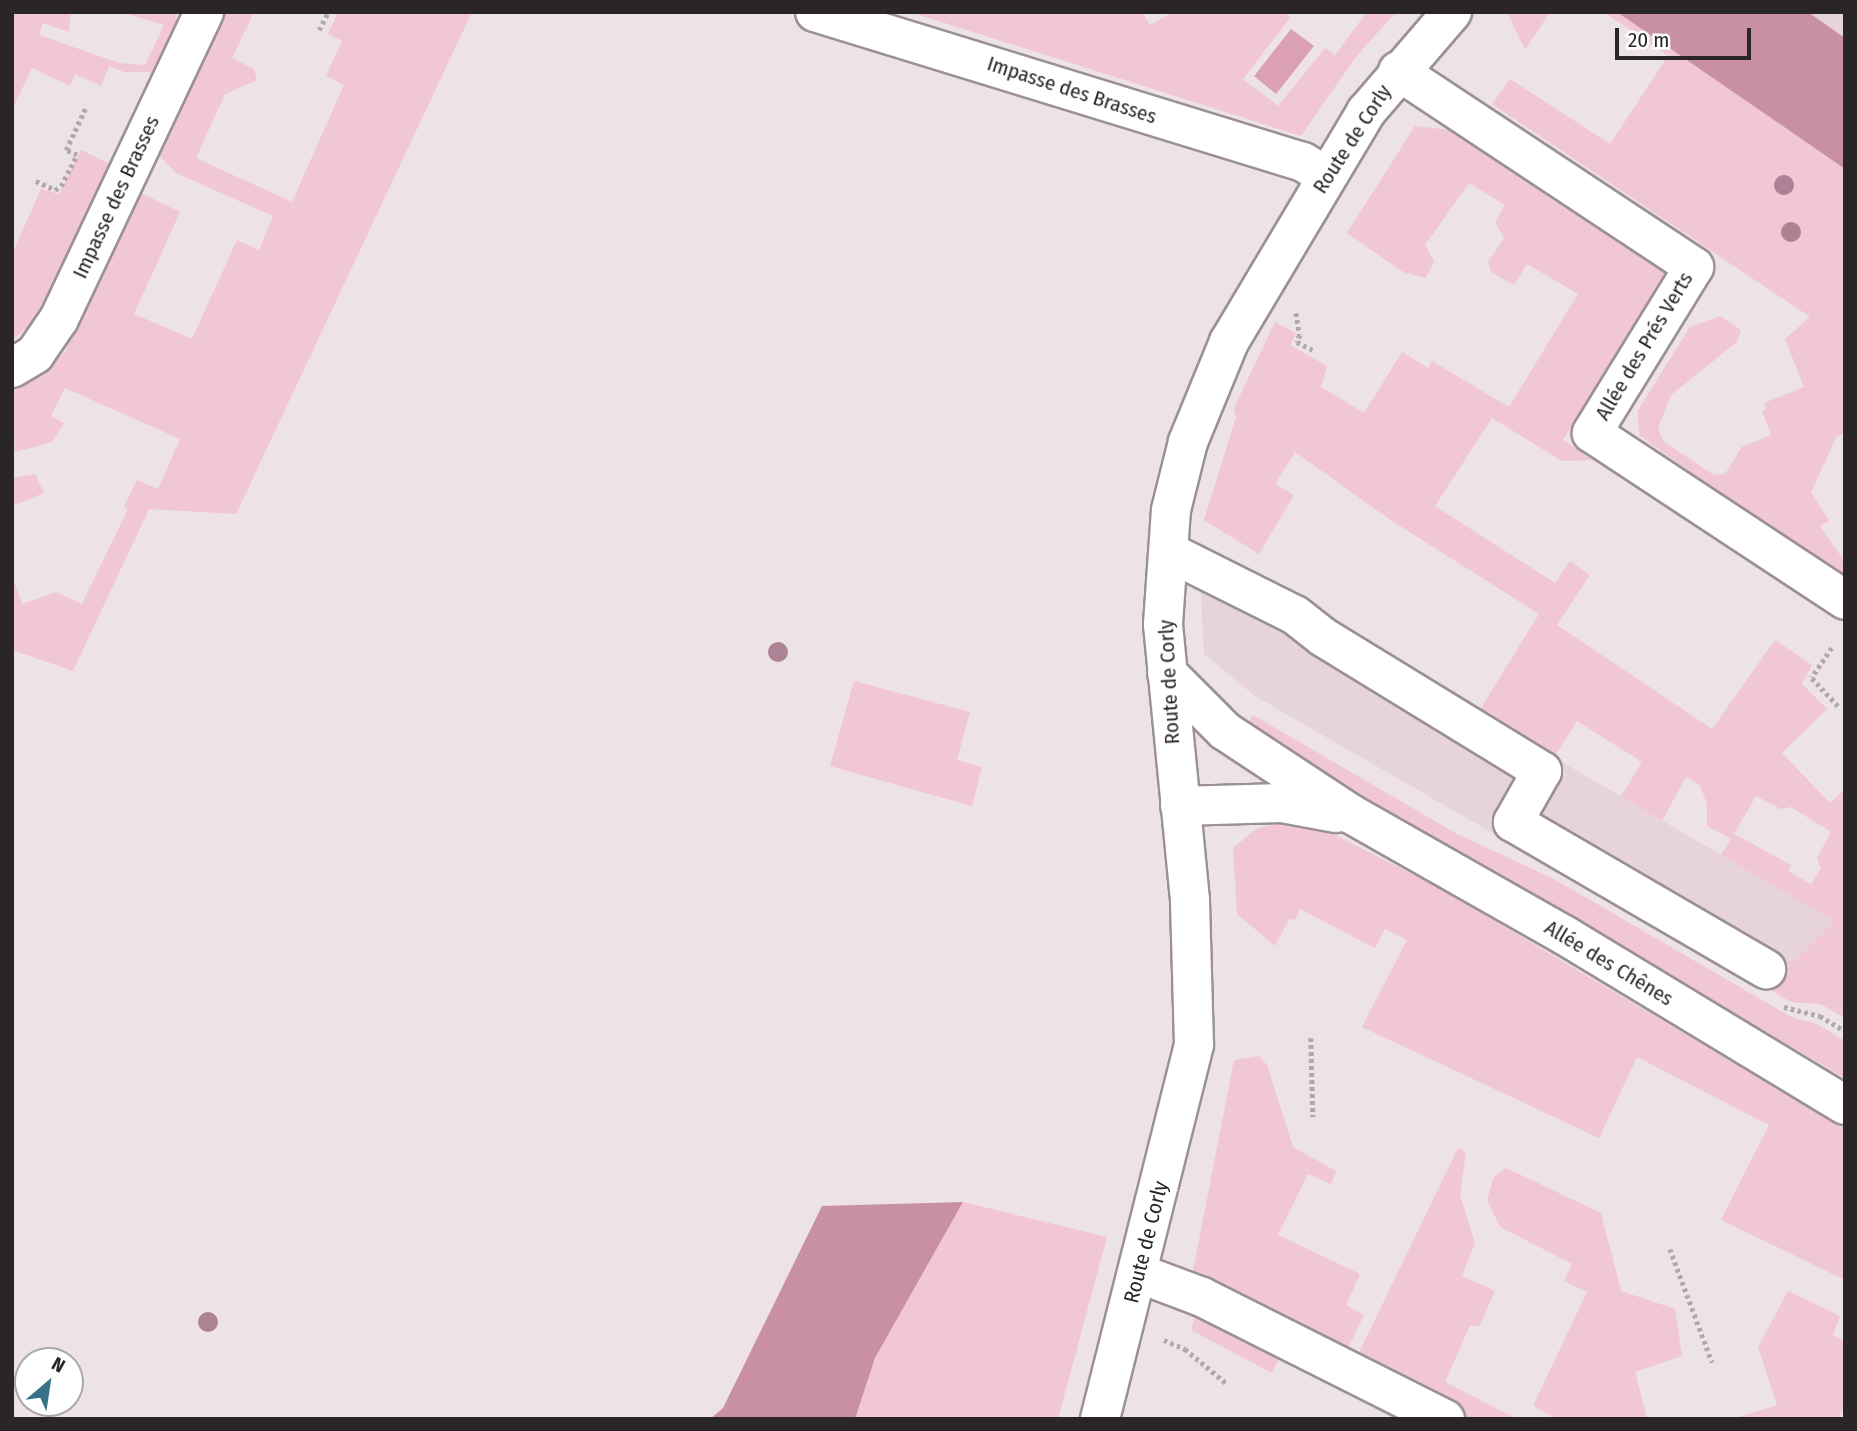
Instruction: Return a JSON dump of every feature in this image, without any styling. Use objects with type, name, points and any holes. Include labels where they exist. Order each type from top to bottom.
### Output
[{"type":"street","name":"Impasse des Brasses","points":[[12,368],[35,354],[59,318],[204,12]]},
{"type":"street","name":"Impasse des Brasses","points":[[815,12],[1303,162],[1326,176]]},
{"type":"street","name":"Route de Corly","points":[[1100,1419],[1194,1045],[1195,981],[1164,624],[1171,510],[1207,391],[1229,342],[1326,176],[1398,71],[1452,12]]},
{"type":"street","name":"Allée des Prés Verts","points":[[1398,71],[1694,267],[1592,433],[1845,600]]},
{"type":"street","points":[[1169,552],[1193,560],[1295,615],[1323,637],[1542,771],[1513,822],[1766,969]]},
{"type":"street","name":"Allée des Chênes","points":[[1167,673],[1224,731],[1371,826],[1566,936],[1845,1105]]},
{"type":"street","name":"Allée des Chênes","points":[[1180,806],[1282,803],[1334,813],[1371,826]]},
{"type":"street","points":[[1138,1273],[1202,1297],[1445,1419]]},
{"type":"path","points":[[319,30],[328,12]]},
{"type":"path","points":[[36,181],[55,190],[61,186],[77,155],[66,150],[86,107]]},
{"type":"path","points":[[1300,335],[1297,342],[1313,350]]},
{"type":"path","points":[[1832,648],[1812,678],[1838,706]]},
{"type":"path","points":[[1311,1038],[1313,1117]]},
{"type":"path","points":[[1670,1249],[1712,1362]]},
{"type":"path","points":[[1160,1338],[1185,1349],[1226,1383]]},
{"type":"shaded area","points":[[12,12],[71,12],[69,32],[43,23],[39,35],[119,63],[145,65],[164,25],[121,12],[174,12],[177,20],[153,72],[124,72],[109,66],[101,86],[75,74],[70,86],[32,68],[12,110]]},
{"type":"shaded area","points":[[226,12],[254,12],[232,58],[254,69],[257,80],[225,94],[196,158],[292,202],[344,85],[326,76],[342,41],[328,34],[338,12],[472,12],[236,514],[149,509],[73,671],[12,650],[12,575],[22,604],[56,592],[82,604],[128,509],[124,506],[137,480],[158,489],[180,439],[65,388],[51,416],[64,423],[52,442],[15,452],[12,387],[40,376],[65,352],[139,192],[180,212],[134,314],[192,339],[237,240],[259,250],[273,216],[176,173],[160,156],[162,143]]},
{"type":"shaded area","points":[[910,12],[1142,12],[1150,25],[1174,12],[1284,12],[1290,18],[1243,79],[1278,106],[1325,48],[1335,55],[1367,12],[1396,12],[1355,58],[1301,136]]},
{"type":"shaded area","points":[[1507,12],[1550,12],[1525,50]]},
{"type":"shaded area","points":[[1604,12],[1617,12],[1845,169],[1845,432],[1836,438],[1811,492],[1829,521],[1820,526],[1845,562],[1845,582],[1640,436],[1638,423],[1638,410],[1690,327],[1720,316],[1741,330],[1737,342],[1671,395],[1658,428],[1663,441],[1714,475],[1725,474],[1742,447],[1771,435],[1762,411],[1767,409],[1764,403],[1804,387],[1785,339],[1810,317],[1492,104],[1510,79],[1610,144],[1668,56]]},
{"type":"shaded area","points":[[1617,12],[1808,12],[1845,38],[1845,169]]},
{"type":"shaded area","points":[[1808,12],[1845,12],[1845,38]]},
{"type":"shaded area","points":[[1291,29],[1314,46],[1276,94],[1254,76]]},
{"type":"shaded area","points":[[1415,126],[1450,130],[1665,273],[1563,440],[1592,460],[1562,461],[1492,418],[1435,506],[1555,583],[1570,561],[1590,575],[1557,625],[1712,729],[1775,640],[1812,665],[1802,684],[1827,709],[1782,753],[1830,803],[1845,789],[1845,1018],[1820,1004],[1791,1002],[1767,988],[1834,921],[1721,855],[1731,839],[1707,826],[1707,804],[1700,785],[1686,777],[1662,821],[1621,796],[1642,762],[1577,721],[1554,757],[1478,713],[1539,614],[1389,519],[1295,452],[1275,484],[1294,495],[1259,554],[1204,520],[1236,417],[1234,408],[1275,322],[1296,333],[1290,345],[1327,366],[1321,387],[1364,413],[1402,352],[1428,368],[1432,361],[1509,407],[1578,294],[1527,264],[1514,285],[1491,272],[1488,262],[1504,238],[1495,222],[1505,205],[1469,183],[1425,245],[1434,261],[1426,278],[1403,272],[1347,233]],"holes":[[[1756,796],[1781,809],[1791,807],[1831,832],[1817,858],[1821,868],[1811,884],[1788,871],[1791,865],[1734,834]]]},
{"type":"shaded area","points":[[81,150],[110,164],[38,319],[12,340],[12,254],[41,189],[59,194]]},
{"type":"shaded area","points":[[35,474],[44,493],[12,506],[12,478]]},
{"type":"shaded area","points":[[1206,585],[1331,627],[1834,921],[1767,988],[1564,863],[1508,842],[1255,696],[1204,654],[1201,594]]},
{"type":"shaded area","points":[[854,681],[970,712],[957,760],[982,767],[972,806],[830,766]]},
{"type":"shaded area","points":[[1253,715],[1457,834],[1554,879],[1791,1017],[1817,1024],[1845,1041],[1845,1078],[1244,729]]},
{"type":"shaded area","points":[[1291,820],[1321,828],[1434,885],[1845,1129],[1845,1280],[1721,1220],[1769,1125],[1637,1057],[1599,1138],[1362,1027],[1407,940],[1385,929],[1375,948],[1300,909],[1295,920],[1289,919],[1275,946],[1237,914],[1233,848],[1256,829]]},
{"type":"shaded area","points":[[1259,1056],[1267,1065],[1293,1147],[1336,1171],[1331,1184],[1308,1174],[1278,1235],[1360,1274],[1346,1305],[1364,1315],[1344,1356],[1201,1280],[1193,1271],[1234,1060]]},
{"type":"shaded area","points":[[1458,1148],[1466,1152],[1460,1195],[1475,1243],[1462,1276],[1495,1291],[1479,1327],[1470,1325],[1445,1382],[1517,1419],[1466,1419],[1355,1361]]},
{"type":"shaded area","points":[[1506,1168],[1601,1213],[1621,1291],[1675,1309],[1682,1356],[1635,1372],[1647,1419],[1557,1419],[1533,1406],[1587,1292],[1564,1281],[1572,1264],[1500,1227],[1487,1200],[1494,1177]]},
{"type":"shaded area","points":[[963,1202],[1107,1237],[1058,1419],[855,1419],[875,1358]]},
{"type":"shaded area","points":[[963,1202],[875,1358],[855,1419],[710,1419],[723,1408],[822,1206]]},
{"type":"shaded area","points":[[1788,1291],[1840,1316],[1833,1335],[1845,1341],[1845,1405],[1838,1419],[1732,1419],[1777,1405],[1758,1347]]},
{"type":"shaded area","points":[[1197,1309],[1282,1353],[1272,1373],[1191,1330]]}]
